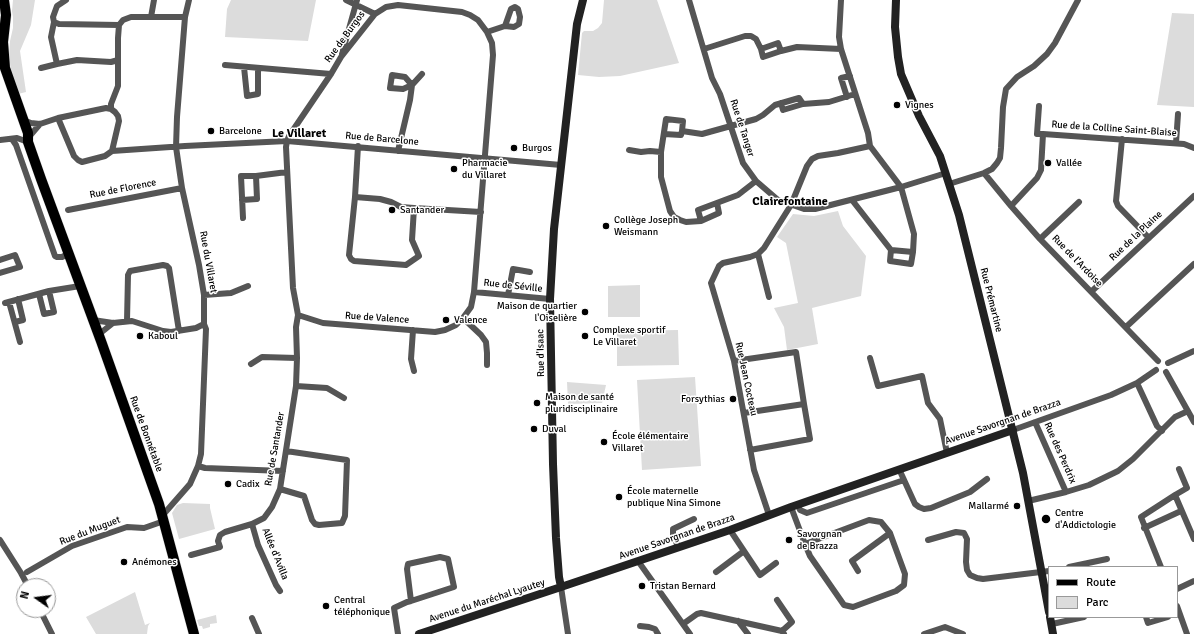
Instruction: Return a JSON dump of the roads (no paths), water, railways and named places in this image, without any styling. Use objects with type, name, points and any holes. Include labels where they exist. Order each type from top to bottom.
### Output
[{"type":"main road","name":"Rue de Bonnétable","points":[[0,2],[4,0],[6,15],[3,42],[4,68],[28,133],[28,140],[68,254],[163,518],[194,631]]},
{"type":"main road","name":"Rue de Bonnétable","points":[[0,75],[22,136],[28,140]]},
{"type":"street","points":[[57,64],[51,37],[54,22],[53,17],[57,6],[66,0]]},
{"type":"street","points":[[151,17],[154,0]]},
{"type":"street","name":"Rue du Villaret","points":[[163,518],[190,484],[198,466],[201,454],[206,329],[204,324],[204,295],[195,244],[182,188],[176,147],[184,17],[189,0]]},
{"type":"street","points":[[346,0],[356,2],[375,14]]},
{"type":"street","name":"Rue d'Isaac","points":[[577,0],[577,24]]},
{"type":"street","name":"Rue d'Isaac","points":[[568,634],[559,577],[555,524],[550,299],[554,229],[577,24],[582,0]]},
{"type":"street","name":"Rue de Tanger","points":[[689,0],[712,78],[720,94],[743,163],[756,181],[778,200],[804,209],[815,209],[901,187],[946,173]]},
{"type":"street","points":[[841,0],[839,37],[841,49],[868,133],[870,146],[901,187],[914,234],[911,264],[890,261],[891,250],[852,200]]},
{"type":"street","name":"Rue Prémartine","points":[[896,0],[898,57],[901,74],[919,116],[940,156],[959,215],[1013,430],[1045,572],[1048,602]]},
{"type":"street","points":[[949,184],[992,169],[1000,158],[1003,107],[1006,90],[1017,77],[1034,66],[1047,54],[1055,43],[1078,0]]},
{"type":"street","points":[[341,57],[356,2]]},
{"type":"street","name":"Rue de Burgos","points":[[287,141],[341,57],[375,14],[386,8],[398,5],[462,12],[478,20],[487,32],[492,43],[493,55],[485,158]]},
{"type":"street","points":[[111,109],[111,104],[118,86],[119,25],[122,20],[131,17],[184,17]]},
{"type":"street","points":[[54,22],[59,24],[119,25]]},
{"type":"street","points":[[487,32],[505,26]]},
{"type":"street","points":[[704,49],[745,36],[751,36],[756,39],[761,49],[778,43],[781,51],[797,47],[841,49]]},
{"type":"street","points":[[42,68],[77,60],[110,62],[118,60]]},
{"type":"street","points":[[225,65],[331,74]]},
{"type":"street","points":[[244,67],[247,96],[258,94],[258,68]]},
{"type":"street","points":[[398,151],[412,85],[422,74]]},
{"type":"street","points":[[847,97],[841,78],[850,76]]},
{"type":"street","points":[[664,134],[681,135],[682,132],[702,134],[756,119],[775,105],[799,98],[803,104],[828,102],[855,94]]},
{"type":"street","points":[[1039,106],[1037,134],[1043,134]]},
{"type":"street","points":[[23,119],[31,123],[40,124],[58,118],[106,108],[111,109],[118,116],[119,121],[112,151],[106,156],[82,162],[78,160],[74,156],[58,118]]},
{"type":"street","points":[[1176,143],[1178,114]]},
{"type":"street","points":[[682,132],[683,121],[666,119],[661,152],[660,177],[670,211],[674,217],[686,222],[701,220],[719,213],[717,203]]},
{"type":"street","points":[[0,140],[28,140],[40,124]]},
{"type":"street","name":"Rue de la Colline Saint-Blaise","points":[[1011,206],[1038,178],[1041,170],[1043,134],[1176,143],[1194,148]]},
{"type":"street","points":[[12,140],[16,144],[55,256],[62,257],[68,254]]},
{"type":"street","points":[[1122,140],[1116,202],[1118,206],[1149,238]]},
{"type":"street","points":[[287,141],[287,172],[293,288],[298,315]]},
{"type":"street","name":"Rue de Barcelone","points":[[112,151],[287,141],[358,146],[561,166]]},
{"type":"street","points":[[358,146],[349,255],[350,259],[354,262],[406,266],[419,256],[412,240],[414,208]]},
{"type":"street","points":[[769,297],[758,254],[764,248],[791,205],[807,166],[812,159],[818,156],[838,154],[870,146]]},
{"type":"street","points":[[629,150],[641,152],[661,152]]},
{"type":"street","name":"Rue de Valence","points":[[298,315],[322,323],[338,325],[435,332],[456,325],[463,318],[470,307],[474,292],[485,158]]},
{"type":"street","points":[[243,218],[241,176],[256,176],[287,172]]},
{"type":"street","name":"Rue de l'Ardoise","points":[[984,173],[1040,239],[1092,291],[1158,361]]},
{"type":"street","points":[[242,200],[257,199],[256,176]]},
{"type":"street","points":[[701,220],[698,210],[738,195],[756,181]]},
{"type":"street","name":"Rue de Florence","points":[[68,210],[182,188]]},
{"type":"street","name":"Rue de la Plaine","points":[[1092,291],[1194,196]]},
{"type":"street","points":[[354,197],[380,199],[401,207],[480,212]]},
{"type":"street","points":[[1040,239],[1079,202]]},
{"type":"street","points":[[891,250],[913,252]]},
{"type":"street","name":"Rue Jean Cocteau","points":[[758,254],[722,263],[711,283],[734,362],[754,470],[769,515]]},
{"type":"street","points":[[0,260],[15,255],[20,267],[0,273]]},
{"type":"street","points":[[1126,327],[1194,264]]},
{"type":"street","points":[[127,321],[128,275],[130,271],[163,265],[169,268],[179,331]]},
{"type":"street","points":[[508,295],[513,269],[530,272]]},
{"type":"street","points":[[20,342],[15,322],[7,302],[49,291],[80,286]]},
{"type":"street","points":[[204,295],[231,293],[248,286]]},
{"type":"street","points":[[38,294],[44,314],[54,312],[49,291]]},
{"type":"street","name":"Rue de Séville","points":[[474,292],[550,299]]},
{"type":"street","points":[[15,322],[23,320],[18,299]]},
{"type":"street","name":"Rue de Santander","points":[[191,555],[220,547],[218,541],[220,535],[225,532],[252,524],[264,518],[272,507],[280,489],[296,386],[296,327],[298,315]]},
{"type":"street","points":[[463,318],[480,334],[486,342],[488,353],[487,365]]},
{"type":"street","points":[[93,320],[113,323],[132,321],[163,331],[179,331],[196,328],[204,324]]},
{"type":"street","points":[[98,335],[113,323]]},
{"type":"street","points":[[413,330],[411,359],[414,371]]},
{"type":"street","points":[[1168,363],[1194,351]]},
{"type":"street","points":[[734,362],[796,352],[810,439],[750,450]]},
{"type":"street","points":[[251,364],[262,358],[297,358]]},
{"type":"street","points":[[870,358],[878,386],[922,376],[928,403],[940,419],[947,453]]},
{"type":"street","points":[[1166,372],[1161,373],[1156,370],[1156,364],[1158,361],[1163,360],[1168,363]]},
{"type":"street","points":[[1166,372],[1169,367],[1168,363]]},
{"type":"street","name":"Avenue Savorgnan de Brazza","points":[[561,587],[730,530],[853,485],[1111,395],[1137,383],[1156,370]]},
{"type":"street","points":[[1166,372],[1194,422]]},
{"type":"street","points":[[1137,383],[1157,426],[1162,431]]},
{"type":"street","points":[[296,386],[327,388],[344,398]]},
{"type":"street","points":[[744,413],[804,404]]},
{"type":"street","points":[[1028,501],[1066,492],[1103,479],[1118,471],[1133,459],[1175,417],[1188,411]]},
{"type":"street","name":"Rue des Perdrix","points":[[1035,422],[1066,492]]},
{"type":"street","points":[[280,489],[302,494],[315,524],[342,523],[345,516],[346,460],[286,452]]},
{"type":"street","points":[[198,466],[205,468],[283,471]]},
{"type":"street","points":[[899,469],[915,504],[924,509],[931,508],[970,492],[987,479]]},
{"type":"street","points":[[1161,566],[1144,528],[1141,517],[1187,488],[1179,469]]},
{"type":"street","points":[[795,506],[807,513],[904,480]]},
{"type":"street","points":[[853,485],[858,496]]},
{"type":"street","points":[[1174,495],[1194,539]]},
{"type":"street","points":[[795,506],[805,544],[810,556],[841,601],[847,606],[853,607],[896,591],[904,585],[905,574],[890,533],[881,522],[869,520],[805,544]]},
{"type":"street","points":[[1144,528],[1181,511]]},
{"type":"street","name":"Rue du Muguet","points":[[27,572],[72,546],[127,527],[144,528],[163,518]]},
{"type":"street","points":[[678,547],[673,534],[674,529],[694,520]]},
{"type":"street","name":"Allée d'Avilla","points":[[252,524],[258,545],[280,591]]},
{"type":"street","points":[[730,530],[760,575],[776,563]]},
{"type":"street","points":[[928,540],[956,532],[964,534],[967,539],[967,570],[970,575],[977,578],[1045,572]]},
{"type":"street","points":[[858,571],[852,561],[890,533]]},
{"type":"street","points":[[0,540],[24,578]]},
{"type":"street","points":[[716,572],[744,551]]},
{"type":"street","points":[[398,634],[394,608],[454,587],[448,559],[440,557],[408,564],[407,569],[411,601]]},
{"type":"street","points":[[1074,566],[1107,559]]},
{"type":"street","points":[[638,561],[690,634]]},
{"type":"street","points":[[1178,589],[1194,581]]},
{"type":"street","name":"Avenue du Maréchal Lyautey","points":[[419,634],[561,587]]},
{"type":"street","points":[[683,624],[697,614],[701,613],[783,633],[792,622],[777,600]]},
{"type":"street","points":[[1178,611],[1188,634]]},
{"type":"street","points":[[44,618],[52,634]]},
{"type":"street","points":[[252,618],[259,634]]},
{"type":"street","points":[[1053,634],[1051,621],[1076,618]]},
{"type":"street","points":[[1146,618],[1148,623],[1165,618]]},
{"type":"street","points":[[738,621],[748,634]]},
{"type":"street","points":[[640,626],[655,629],[658,634]]},
{"type":"street","points":[[924,634],[945,627],[963,634]]},
{"type":"place","name":"Vignes","points":[[897,105]]},
{"type":"place","name":"Barcelone","points":[[211,131]]},
{"type":"place","name":"Burgos","points":[[514,148]]},
{"type":"place","name":"Vallée","points":[[1048,163]]},
{"type":"place","name":"Pharmacie du Villaret","points":[[454,169]]},
{"type":"place","name":"Santander","points":[[392,210]]},
{"type":"place","name":"Collège Joseph Weismann","points":[[606,226]]},
{"type":"place","name":"Maison de quartier l'Oiselière","points":[[585,312]]},
{"type":"place","name":"Valence","points":[[446,320]]},
{"type":"place","name":"Kaboul","points":[[140,336]]},
{"type":"place","name":"Complexe sportif Le Villaret","points":[[585,336]]},
{"type":"place","name":"Forsythias","points":[[733,399]]},
{"type":"place","name":"Maison de santé pluridisciplinaire","points":[[537,403]]},
{"type":"place","name":"Duval","points":[[534,429]]},
{"type":"place","name":"École élémentaire Villaret","points":[[604,442]]},
{"type":"place","name":"Cadix","points":[[228,484]]},
{"type":"place","name":"École maternelle publique Nina Simone","points":[[619,497]]},
{"type":"place","name":"Mallarmé","points":[[1017,506]]},
{"type":"place","name":"Centre d'Addictologie","points":[[1046,519]]},
{"type":"place","name":"Savorgnan de Brazza","points":[[789,540]]},
{"type":"place","name":"Anémones","points":[[124,562]]},
{"type":"place","name":"Tristan Bernard","points":[[642,586]]},
{"type":"place","name":"Central téléphonique","points":[[326,606]]},
{"type":"district","name":"Le Villaret","points":[[299,134]]},
{"type":"district","name":"Clairefontaine","points":[[790,202]]}]
